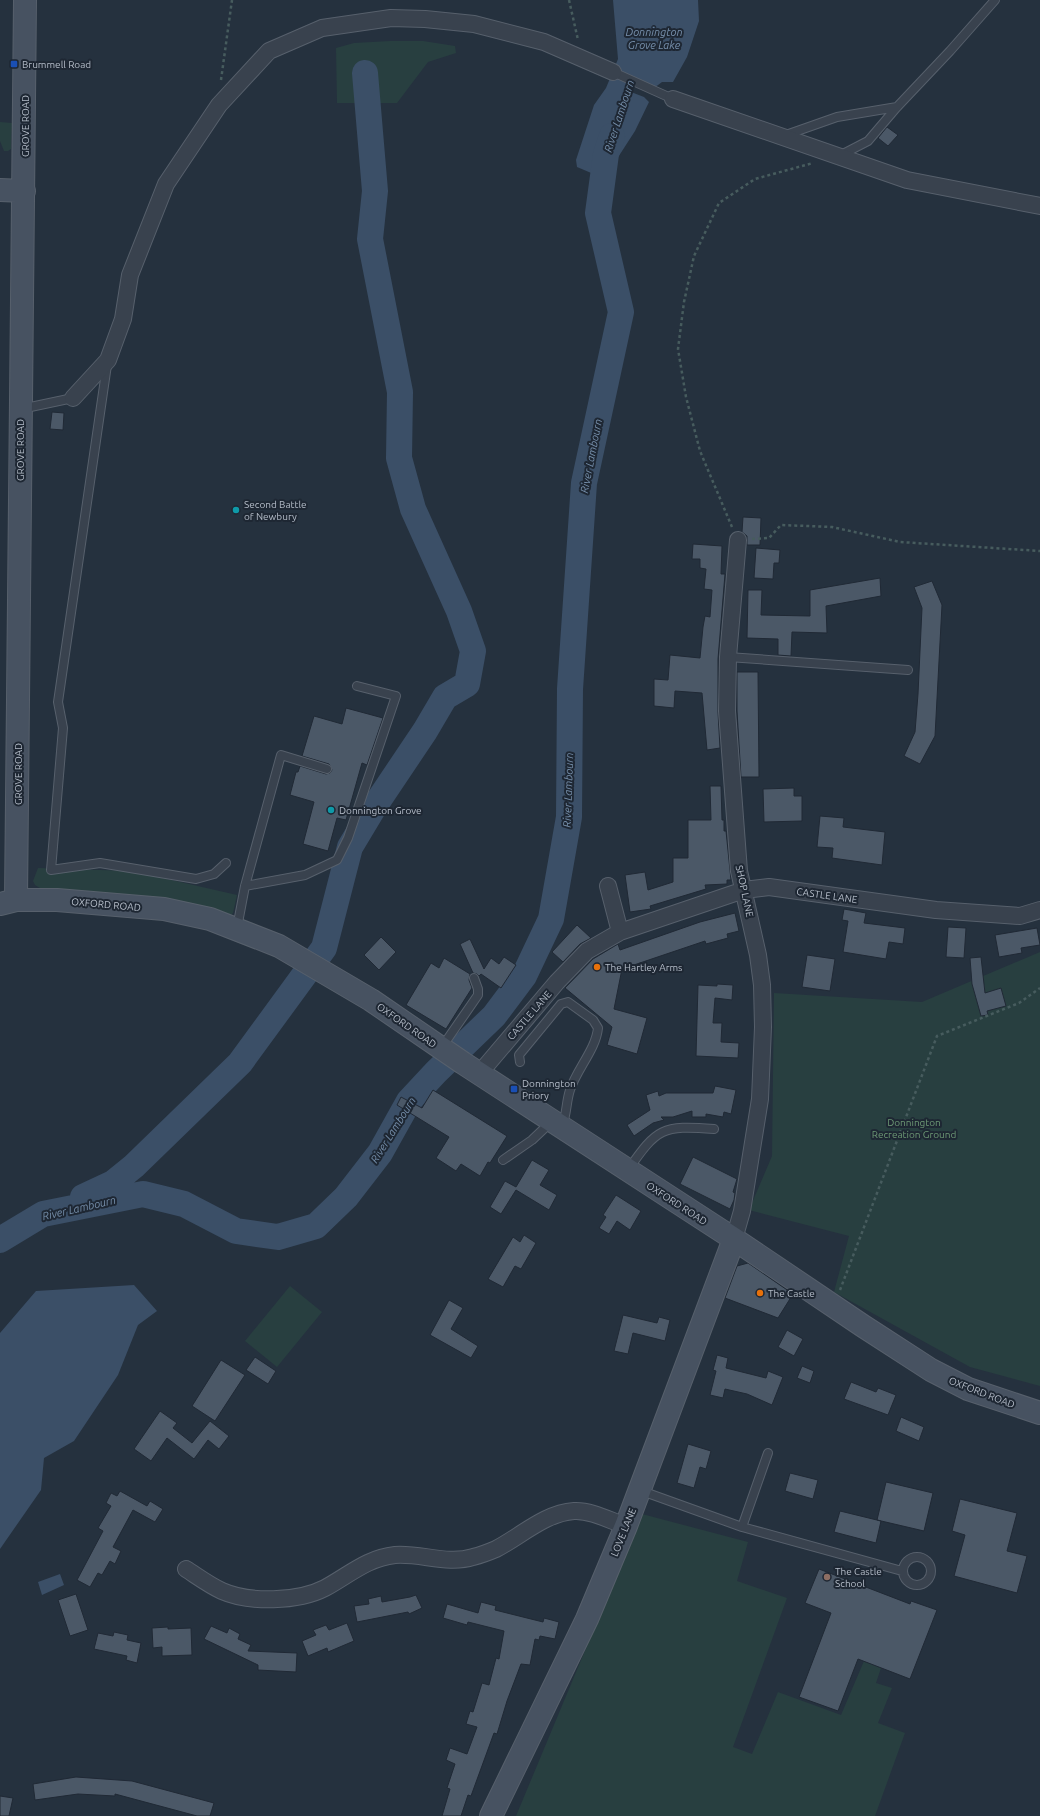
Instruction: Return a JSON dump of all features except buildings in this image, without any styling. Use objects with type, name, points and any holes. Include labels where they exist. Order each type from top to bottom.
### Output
[{"type":"street","name":"GROVE ROAD","points":[[8,902],[21,409],[26,0]]},
{"type":"street","points":[[73,398],[108,360],[123,319],[130,275],[166,184],[219,105],[269,51],[322,28],[391,18],[424,19],[474,24],[544,42],[613,72]]},
{"type":"street","points":[[673,99],[907,180],[1040,206]]},
{"type":"street","points":[[0,190],[24,191]]},
{"type":"street","name":"SHOP LANE","points":[[734,1239],[742,1211],[760,1099],[763,1027],[762,985],[758,955],[739,871],[728,718],[728,656],[738,540]]},
{"type":"street","points":[[608,886],[620,932]]},
{"type":"street","name":"CASTLE LANE","points":[[457,1060],[558,982],[587,951],[620,932],[744,890],[769,887],[936,910],[1013,916],[1020,916],[1040,910]]},
{"type":"street","name":"OXFORD ROAD","points":[[8,902],[84,901],[164,909],[192,914],[237,928],[278,946],[325,971],[371,1000],[457,1060],[734,1239],[894,1347],[950,1381],[994,1399],[1040,1413]]},
{"type":"street","name":"LOVE LANE","points":[[495,1815],[587,1619],[626,1526],[734,1239]]},
{"type":"street","points":[[186,1569],[222,1591],[247,1598],[283,1598],[308,1594],[324,1589],[354,1569],[377,1559],[396,1555],[446,1560],[471,1558],[495,1549],[523,1532],[555,1516],[575,1511],[592,1514],[626,1526]]},
{"type":"lane","points":[[838,156],[868,141],[896,107],[950,51],[995,0]]},
{"type":"lane","points":[[613,72],[673,99]]},
{"type":"lane","points":[[781,137],[837,117],[896,107]]},
{"type":"lane","points":[[108,360],[58,702],[63,728],[51,870],[100,863],[196,879],[214,874],[226,863]]},
{"type":"lane","points":[[21,409],[73,398]]},
{"type":"lane","points":[[728,656],[908,670]]},
{"type":"lane","points":[[246,886],[305,875],[337,860],[348,838],[396,696],[357,686]]},
{"type":"lane","points":[[237,928],[246,886],[281,755],[327,769]]},
{"type":"lane","points":[[457,1060],[478,994],[474,978]]},
{"type":"lane","points":[[503,1160],[556,1125],[566,1116],[570,1090],[586,1056],[597,1038],[598,1028],[592,1020],[568,1002],[561,1004],[519,1055],[520,1062]]},
{"type":"lane","points":[[628,1171],[647,1144],[661,1133],[687,1127],[714,1129]]},
{"type":"lane","points":[[742,1527],[768,1453]]},
{"type":"lane","points":[[639,1490],[742,1527],[902,1571]]},
{"type":"path","points":[[220,82],[232,0]]},
{"type":"path","points":[[569,0],[582,59]]},
{"type":"path","points":[[838,156],[755,179],[718,203],[694,256],[684,302],[678,349],[686,397],[700,451],[738,540],[769,538],[781,526],[832,527],[900,542],[1040,552]]},
{"type":"path","points":[[834,1307],[937,1036],[1019,1004],[1040,988]]},
{"type":"green space","points":[[423,41],[455,46],[456,53],[428,62],[397,103],[337,103],[336,48],[354,43]]},
{"type":"green space","points":[[0,122],[12,123],[11,149],[8,151],[4,151],[0,141]]},
{"type":"green space","points":[[38,868],[132,871],[237,895],[233,913],[230,916],[78,891],[40,888],[35,885],[33,881]]},
{"type":"green space","name":"Donnington Recreation Ground","points":[[1040,952],[1040,1386],[970,1367],[834,1292],[849,1236],[749,1210],[772,1156],[774,993],[922,1002]]},
{"type":"green space","points":[[290,1286],[322,1312],[277,1367],[245,1341]]},
{"type":"green space","points":[[642,1514],[748,1542],[737,1581],[787,1598],[733,1747],[752,1754],[778,1692],[841,1715],[864,1661],[881,1668],[876,1683],[892,1688],[878,1723],[905,1733],[875,1816],[516,1816]]},
{"type":"water","name":"Donnington Grove Lake","points":[[613,0],[698,0],[699,21],[687,57],[673,82],[662,82],[654,88],[635,79],[631,92],[644,97],[649,102],[635,131],[613,165],[596,175],[577,167],[576,160],[594,105],[606,88],[618,59]]},
{"type":"water","points":[[134,1285],[157,1311],[138,1325],[118,1375],[74,1441],[44,1458],[41,1490],[0,1549],[0,1333],[36,1291]]},
{"type":"water","points":[[60,1574],[64,1585],[42,1595],[38,1582]]},
{"type":"waterway","points":[[83,1197],[113,1183],[134,1166],[240,1063],[324,948],[350,847],[374,807],[425,731],[445,697],[467,684],[473,651],[459,611],[413,509],[399,458],[400,392],[370,239],[375,191],[365,73]]},
{"type":"waterway","name":"River Lambourn","points":[[0,1240],[43,1214],[143,1194],[184,1204],[236,1231],[278,1237],[316,1226],[346,1197],[380,1153],[409,1101],[436,1072],[494,1016],[524,976],[551,919],[569,817],[570,689],[584,483],[621,312],[598,213],[606,154],[612,136]]},
{"type":"place","name":"Brummell Road","points":[[14,64]]},
{"type":"place","name":"Second Battle of Newbury","points":[[236,510]]},
{"type":"place","name":"Donnington Grove","points":[[331,810]]},
{"type":"place","name":"The Hartley Arms","points":[[597,967]]},
{"type":"place","name":"Donnington Priory","points":[[514,1089]]},
{"type":"place","name":"The Castle","points":[[760,1293]]},
{"type":"place","name":"The Castle School","points":[[827,1577]]}]
